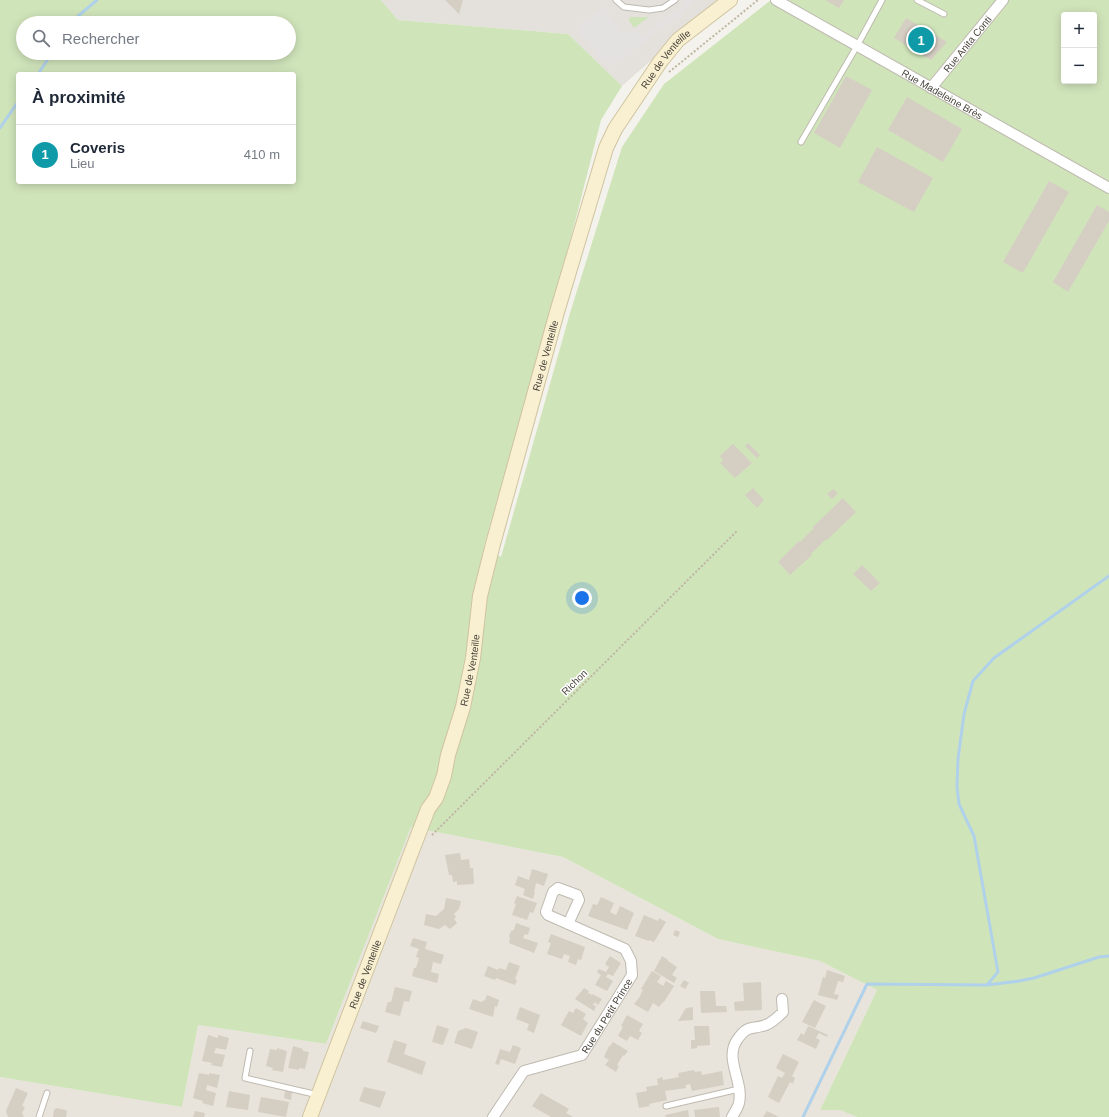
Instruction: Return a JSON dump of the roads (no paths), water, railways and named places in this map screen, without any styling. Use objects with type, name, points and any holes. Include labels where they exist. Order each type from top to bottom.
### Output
[{"type":"street","name":"Rue de Venteille","points":[[310,1117],[428,809],[429,795],[432,784],[448,756],[463,707],[473,658],[480,596],[493,544],[557,312],[606,148],[615,129],[660,62],[678,40],[730,0]]},
{"type":"street","name":"Rue Madeleine Brès","points":[[776,0],[1109,188]]},
{"type":"street","name":"Rue Anita Conti","points":[[931,88],[1003,0]]},
{"type":"street","name":"Rue du Petit Prince","points":[[493,1117],[524,1071],[582,1055],[632,975],[631,961],[625,948],[568,924]]},
{"type":"street","points":[[732,1117],[739,1104],[739,1089],[732,1048],[748,1028],[765,1025],[774,1021],[783,1012],[782,999]]},
{"type":"lane","points":[[616,0],[624,7],[649,10],[663,8],[674,0]]},
{"type":"lane","points":[[801,142],[882,0]]},
{"type":"lane","points":[[917,0],[944,14]]},
{"type":"lane","points":[[250,1051],[245,1078],[319,1095]]},
{"type":"lane","points":[[666,1106],[739,1089]]},
{"type":"lane","points":[[39,1117],[47,1093]]},
{"type":"waterway","points":[[78,16],[97,0]]},
{"type":"waterway","points":[[39,72],[47,60]]},
{"type":"waterway","points":[[0,128],[16,105]]},
{"type":"waterway","points":[[803,1117],[867,984],[987,985],[998,972],[974,836],[959,804],[957,787],[958,759],[964,714],[973,681],[994,658],[1109,576]]},
{"type":"waterway","points":[[987,985],[1034,978],[1099,957],[1109,956]]},
{"type":"place","name":"Coveris","points":[[921,40]]}]
